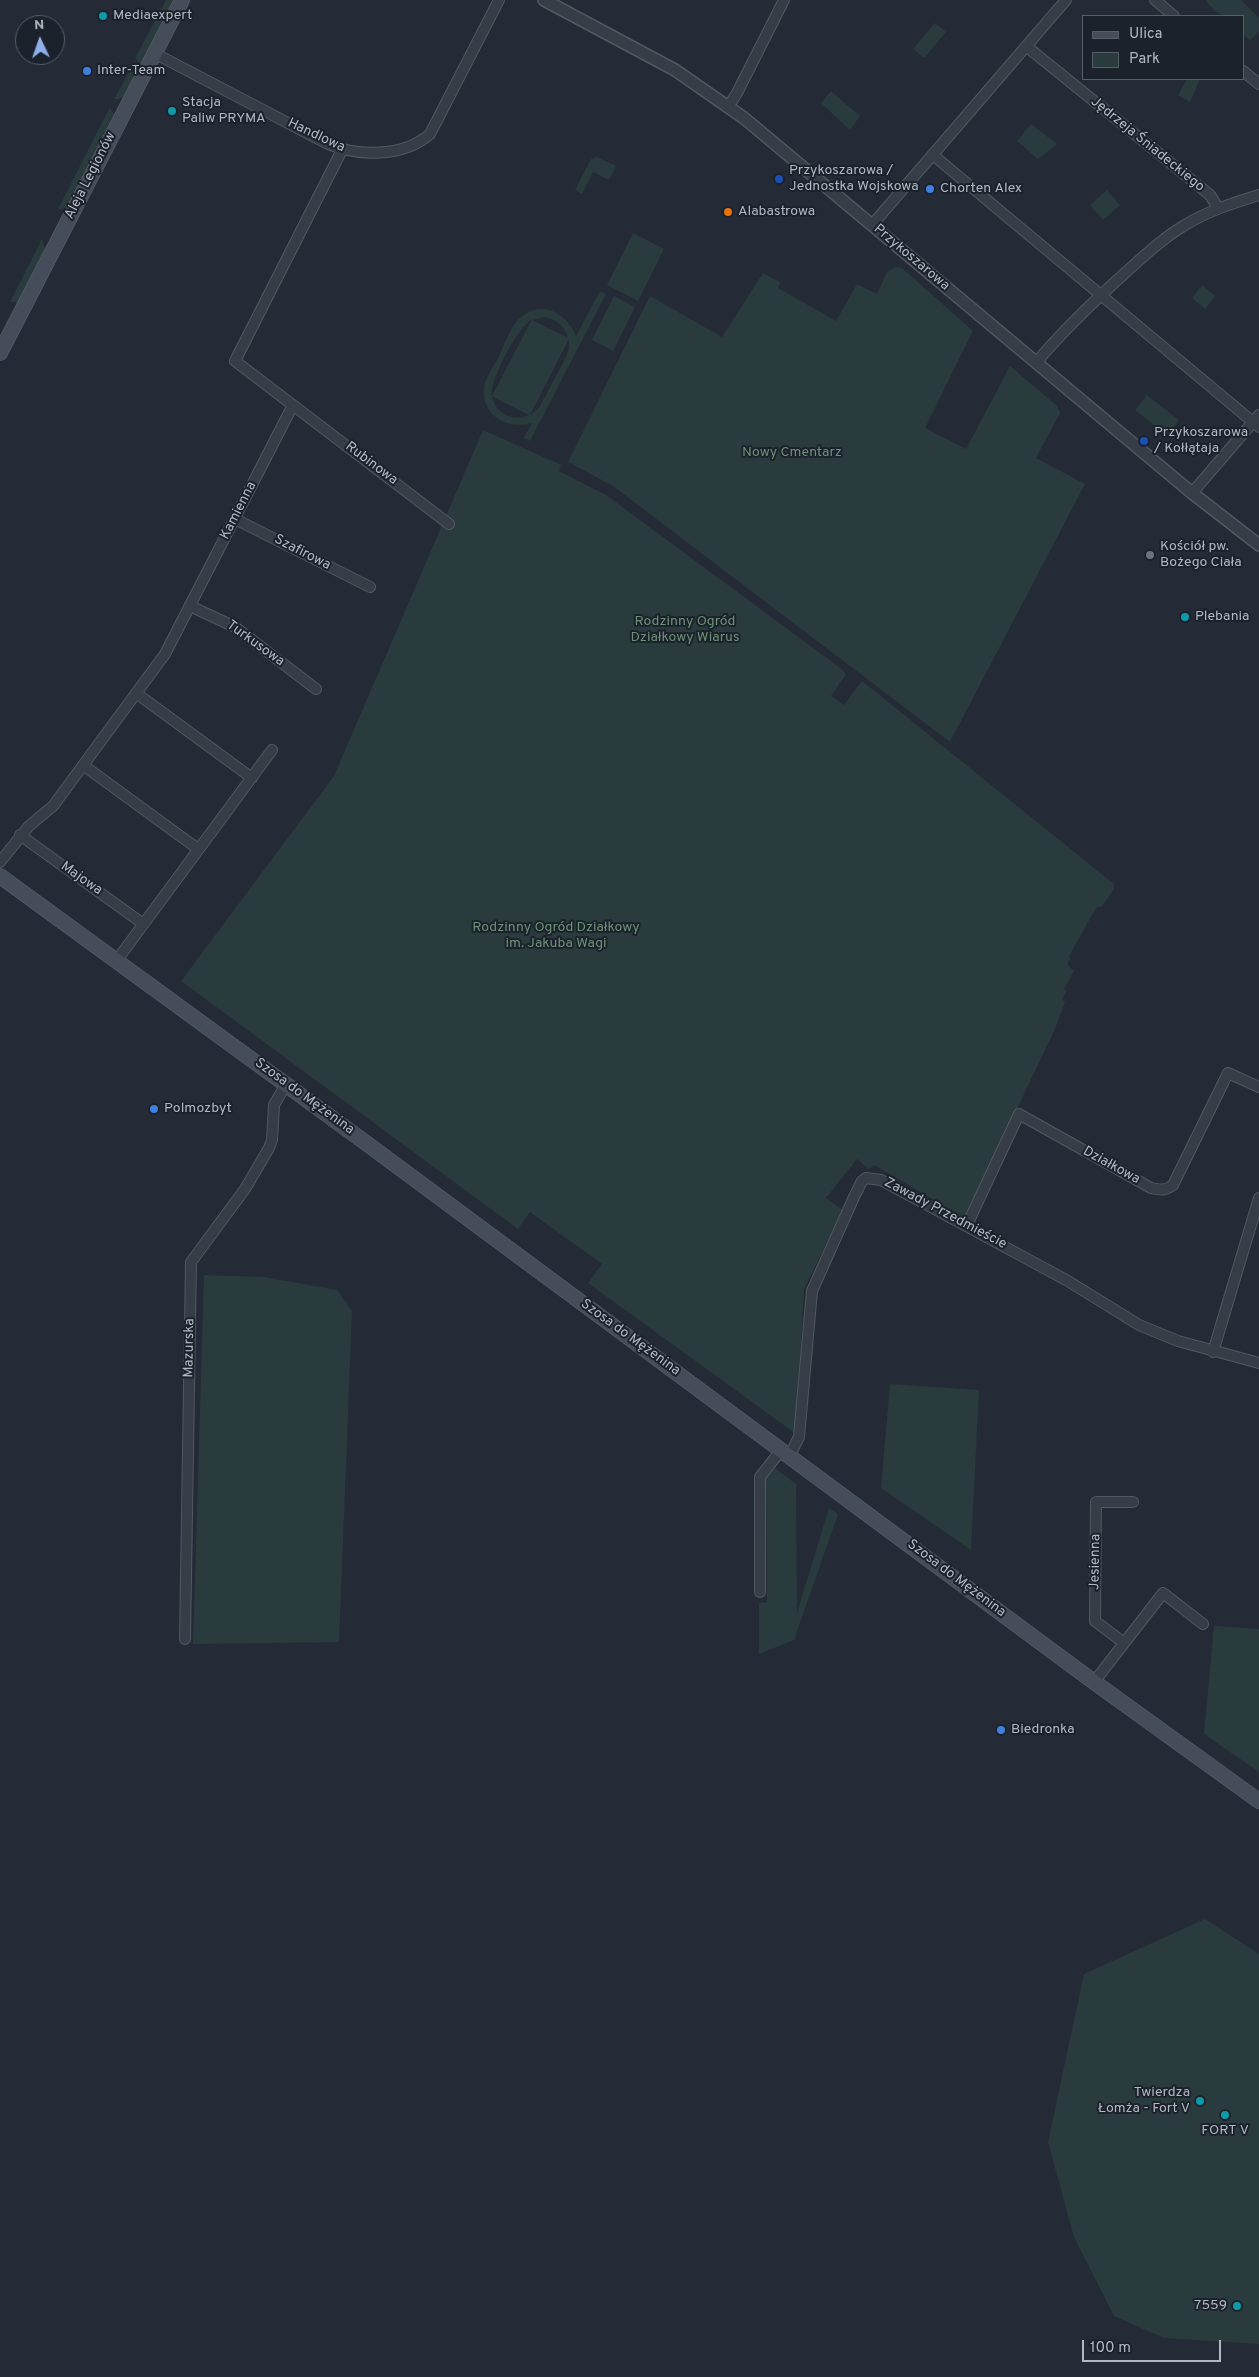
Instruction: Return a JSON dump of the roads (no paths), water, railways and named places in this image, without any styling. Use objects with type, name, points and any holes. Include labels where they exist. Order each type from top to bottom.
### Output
[{"type":"main road","name":"Aleja Legionów","points":[[0,353],[182,0]]},
{"type":"main road","name":"Szosa do Mężenina","points":[[0,876],[286,1084],[1259,1802]]},
{"type":"street","name":"Handlowa","points":[[154,53],[342,150],[365,152],[394,150],[414,144],[430,134],[499,0]]},
{"type":"street","name":"Przykoszarowa","points":[[544,0],[675,70],[728,107],[1192,493],[1259,545]]},
{"type":"street","points":[[728,107],[784,0]]},
{"type":"street","points":[[872,225],[1066,0]]},
{"type":"street","points":[[1155,0],[1173,15]]},
{"type":"street","name":"Jędrzeja Śniadeckiego","points":[[1026,46],[1210,195],[1218,208]]},
{"type":"street","points":[[1244,72],[1259,84]]},
{"type":"street","points":[[293,405],[235,361],[342,150]]},
{"type":"street","points":[[932,154],[1100,296],[1257,421],[1192,493]]},
{"type":"street","points":[[1036,363],[1100,296],[1153,248],[1182,226],[1218,208],[1259,196]]},
{"type":"street","name":"Kamienna","points":[[0,862],[20,835],[53,806],[165,654],[293,405]]},
{"type":"street","name":"Rubinowa","points":[[293,405],[449,524]]},
{"type":"street","name":"Szafirowa","points":[[235,519],[370,587]]},
{"type":"street","name":"Turkusowa","points":[[190,606],[235,627],[316,689]]},
{"type":"street","points":[[136,694],[252,778]]},
{"type":"street","points":[[117,960],[142,923],[272,750]]},
{"type":"street","points":[[83,765],[198,849]]},
{"type":"street","name":"Majowa","points":[[20,835],[142,923]]},
{"type":"street","name":"Działkowa","points":[[967,1225],[1019,1114],[1143,1184],[1160,1190],[1167,1189],[1173,1185],[1228,1072],[1259,1087]]},
{"type":"street","name":"Mazurska","points":[[186,1640],[191,1262],[245,1189],[269,1148],[272,1140],[274,1105],[286,1084]]},
{"type":"street","name":"Zawady Przedmieście","points":[[786,1452],[799,1437],[812,1291],[862,1181],[871,1178],[881,1180],[967,1225],[1068,1281],[1139,1326],[1213,1352],[1259,1363]]},
{"type":"street","points":[[1213,1352],[1259,1198]]},
{"type":"street","points":[[760,1592],[760,1477],[786,1452]]},
{"type":"street","name":"Jesienna","points":[[1124,1643],[1095,1621],[1096,1502],[1133,1502]]},
{"type":"street","points":[[1094,1682],[1164,1593],[1203,1624]]},
{"type":"place","name":"Mediaexpert","points":[[103,16]]},
{"type":"place","name":"Inter-Team","points":[[87,71]]},
{"type":"place","name":"Stacja Paliw PRYMA","points":[[172,111]]},
{"type":"place","name":"Przykoszarowa / Jednostka Wojskowa","points":[[779,179]]},
{"type":"place","name":"Chorten Alex","points":[[930,189]]},
{"type":"place","name":"Alabastrowa","points":[[728,212]]},
{"type":"place","name":"Przykoszarowa / Kołłątaja","points":[[1144,441]]},
{"type":"place","name":"Kościół pw. Bożego Ciała","points":[[1150,555]]},
{"type":"place","name":"Plebania","points":[[1185,617]]},
{"type":"place","name":"Polmozbyt","points":[[154,1109]]},
{"type":"place","name":"Biedronka","points":[[1001,1730]]},
{"type":"place","name":"Twierdza Łomża - Fort V","points":[[1200,2101]]},
{"type":"place","name":"FORT V","points":[[1225,2115]]},
{"type":"place","name":"7559","points":[[1237,2306]]},
{"type":"park label","name":"Nowy Cmentarz","points":[[792,453]]},
{"type":"park label","name":"Rodzinny Ogród Działkowy Wiarus","points":[[685,630]]},
{"type":"park label","name":"Rodzinny Ogród Działkowy im. Jakuba Wagi","points":[[556,936]]}]
